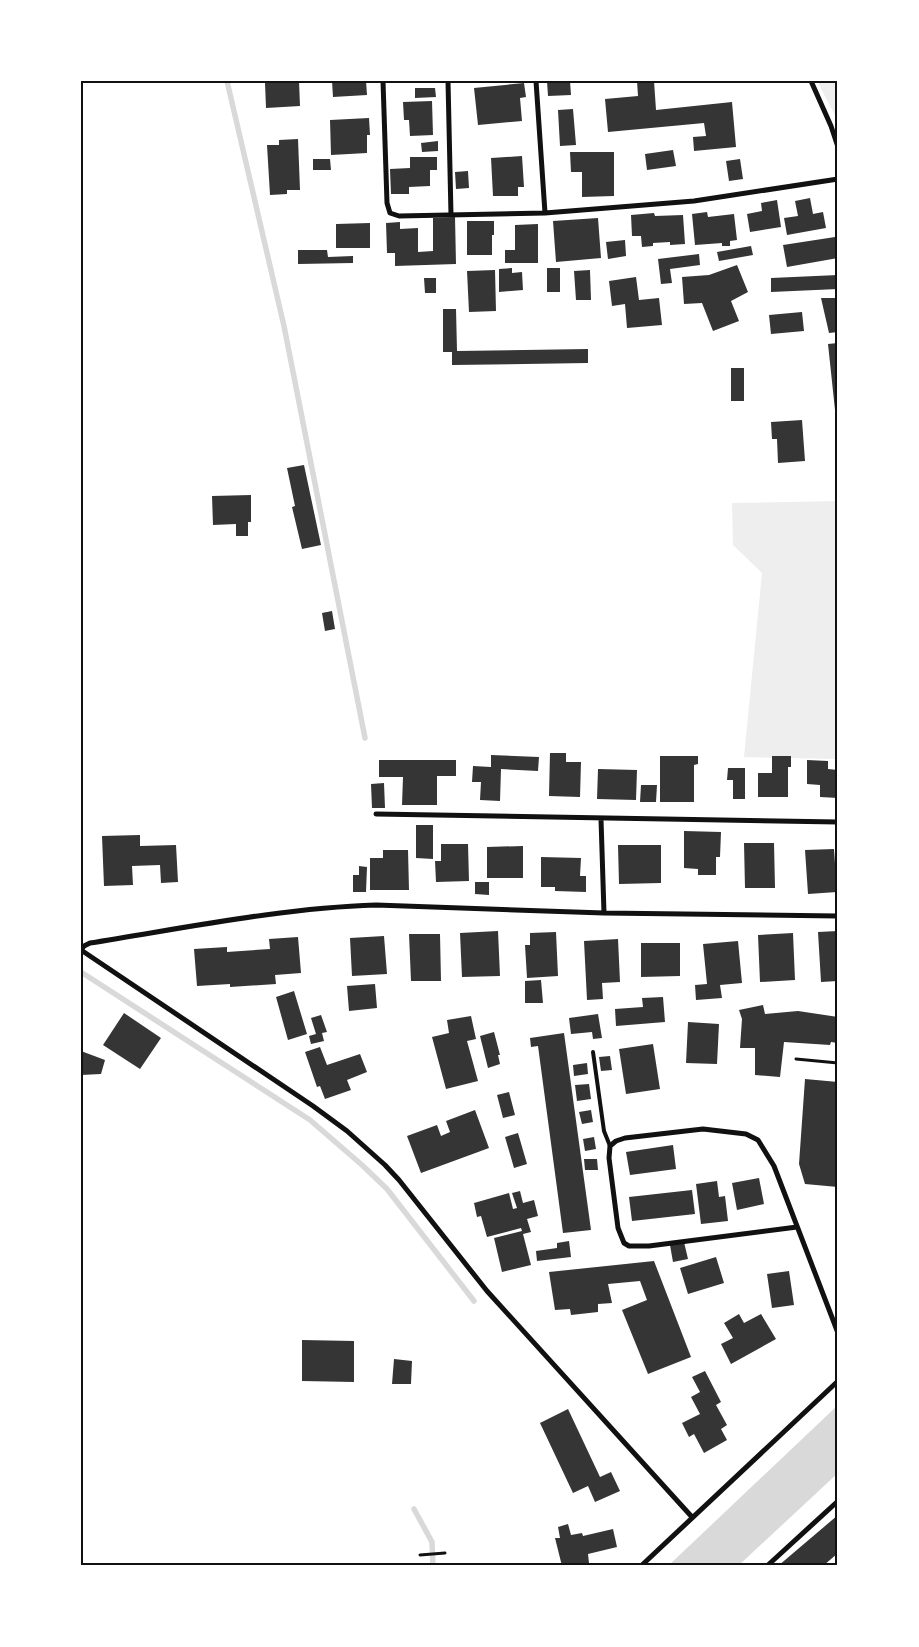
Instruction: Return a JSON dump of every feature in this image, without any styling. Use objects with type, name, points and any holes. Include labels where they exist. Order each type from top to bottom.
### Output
[{"type":"street","points":[[383,81],[387,203],[390,213],[399,216],[545,213],[694,201],[838,179]]},
{"type":"street","points":[[448,81],[451,215]]},
{"type":"street","points":[[536,81],[545,213]]},
{"type":"street","points":[[810,81],[831,126],[838,147]]},
{"type":"street","points":[[376,814],[838,822]]},
{"type":"street","points":[[601,819],[604,913]]},
{"type":"street","points":[[692,1517],[487,1291],[413,1197],[385,1165],[347,1131],[313,1106],[81,950],[90,943],[251,917],[341,906],[376,905],[604,913],[838,916]]},
{"type":"street","points":[[796,1227],[649,1246],[629,1246],[624,1243],[618,1228],[609,1158],[610,1146],[616,1141],[625,1138],[703,1128],[746,1134],[758,1140],[774,1166],[838,1332]]},
{"type":"street","points":[[641,1566],[838,1381]]},
{"type":"street","points":[[767,1566],[838,1501]]},
{"type":"lane","points":[[593,1052],[604,1131],[610,1146]]},
{"type":"path","points":[[796,1059],[838,1063]]},
{"type":"path","points":[[420,1555],[445,1554]]},
{"type":"shaded area","points":[[817,81],[834,81],[838,89],[838,121]]},
{"type":"shaded area","points":[[838,501],[838,759],[744,757],[762,573],[733,545],[732,503]]},
{"type":"shaded area","points":[[838,1405],[838,1473],[738,1566],[668,1566]]},
{"type":"building","points":[[299,81],[300,106],[266,108],[265,83]]},
{"type":"building","points":[[332,81],[366,81],[367,95],[333,97]]},
{"type":"building","points":[[547,81],[570,81],[571,95],[548,96]]},
{"type":"building","points":[[637,81],[654,81],[656,110],[732,102],[736,147],[694,151],[693,137],[706,136],[704,123],[608,132],[605,99],[638,96]]},
{"type":"building","points":[[524,83],[526,97],[520,98],[522,121],[478,125],[474,88]]},
{"type":"building","points":[[415,88],[435,88],[436,97],[415,98]]},
{"type":"building","points":[[432,101],[433,135],[410,136],[409,120],[404,120],[403,102]]},
{"type":"building","points":[[573,109],[576,145],[560,146],[558,110]]},
{"type":"building","points":[[369,118],[370,135],[367,135],[367,153],[331,155],[330,120]]},
{"type":"building","points":[[298,139],[300,190],[287,190],[287,194],[270,195],[267,145],[279,145],[279,140]]},
{"type":"building","points":[[438,141],[438,151],[422,152],[421,143]]},
{"type":"building","points":[[673,150],[676,166],[647,170],[645,154]]},
{"type":"building","points":[[570,152],[614,152],[614,196],[582,197],[582,172],[571,172]]},
{"type":"building","points":[[522,156],[524,187],[518,187],[518,196],[493,196],[491,158]]},
{"type":"building","points":[[410,157],[437,157],[437,170],[430,170],[430,186],[409,187],[409,194],[391,194],[390,169],[410,168]]},
{"type":"building","points":[[313,159],[330,159],[331,170],[313,170]]},
{"type":"building","points":[[740,159],[743,179],[729,181],[726,161]]},
{"type":"building","points":[[468,171],[469,188],[456,189],[455,172]]},
{"type":"building","points":[[810,198],[813,214],[823,212],[826,228],[787,235],[784,218],[798,216],[795,201]]},
{"type":"building","points":[[777,200],[781,227],[750,232],[747,214],[762,211],[761,203]]},
{"type":"building","points":[[707,212],[708,217],[734,214],[737,240],[730,241],[730,246],[722,246],[722,243],[695,245],[692,214]]},
{"type":"building","points":[[654,213],[655,216],[683,215],[685,244],[670,245],[670,242],[653,243],[653,246],[642,247],[641,236],[632,236],[631,215]]},
{"type":"building","points":[[455,217],[456,264],[395,266],[395,253],[387,253],[386,223],[400,222],[400,229],[418,228],[418,252],[433,251],[433,218]]},
{"type":"building","points":[[598,218],[601,258],[556,262],[553,221]]},
{"type":"building","points":[[467,221],[494,221],[492,255],[467,255]]},
{"type":"building","points":[[370,223],[370,248],[336,248],[336,224]]},
{"type":"building","points":[[538,224],[538,263],[505,263],[505,250],[515,250],[515,225]]},
{"type":"building","points":[[835,237],[838,258],[787,267],[783,245]]},
{"type":"building","points":[[625,240],[626,256],[608,259],[606,242]]},
{"type":"building","points":[[751,246],[753,255],[719,261],[717,252]]},
{"type":"building","points":[[298,250],[327,250],[328,257],[353,256],[353,263],[298,264]]},
{"type":"building","points":[[699,254],[700,265],[670,269],[672,283],[661,284],[658,259]]},
{"type":"building","points":[[737,265],[748,292],[731,301],[739,321],[713,331],[702,303],[684,304],[682,277],[709,275]]},
{"type":"building","points":[[512,268],[512,273],[522,272],[523,290],[499,292],[499,269]]},
{"type":"building","points":[[547,268],[560,268],[560,292],[547,292]]},
{"type":"building","points":[[495,270],[496,311],[469,312],[467,271]]},
{"type":"building","points":[[590,270],[591,300],[576,300],[574,271]]},
{"type":"building","points":[[838,275],[838,289],[771,292],[771,278]]},
{"type":"building","points":[[636,277],[639,300],[659,298],[662,325],[627,328],[625,304],[612,306],[609,281]]},
{"type":"building","points":[[424,278],[436,278],[436,293],[425,293]]},
{"type":"building","points":[[821,298],[838,298],[838,332],[829,333]]},
{"type":"building","points":[[443,309],[456,309],[457,351],[588,349],[588,363],[452,365],[452,352],[443,352]]},
{"type":"building","points":[[802,312],[804,331],[771,334],[769,315]]},
{"type":"building","points":[[838,343],[838,410],[835,410],[828,344]]},
{"type":"building","points":[[731,368],[744,368],[744,401],[731,401]]},
{"type":"building","points":[[802,420],[805,461],[778,463],[777,439],[772,439],[771,422]]},
{"type":"building","points":[[304,465],[321,545],[302,549],[292,507],[295,506],[287,468]]},
{"type":"building","points":[[251,495],[251,522],[248,522],[248,536],[236,536],[236,524],[213,525],[212,496]]},
{"type":"building","points":[[332,611],[335,629],[325,631],[322,613]]},
{"type":"building","points":[[550,753],[566,753],[566,762],[581,762],[580,797],[549,796]]},
{"type":"building","points":[[491,755],[539,757],[538,771],[501,769],[500,801],[480,800],[481,782],[472,782],[473,766],[491,767]]},
{"type":"building","points":[[660,756],[698,756],[698,764],[694,765],[694,802],[660,802]]},
{"type":"building","points":[[772,756],[791,756],[791,767],[788,767],[788,797],[758,797],[758,773],[772,773]]},
{"type":"building","points":[[379,760],[456,760],[456,776],[437,776],[437,805],[402,805],[403,777],[379,777]]},
{"type":"building","points":[[807,760],[828,761],[828,769],[838,770],[838,798],[820,797],[820,785],[807,784]]},
{"type":"building","points":[[728,768],[745,768],[745,799],[733,799],[733,780],[727,780]]},
{"type":"building","points":[[598,769],[637,770],[636,800],[597,799]]},
{"type":"building","points":[[384,783],[385,808],[372,808],[371,784]]},
{"type":"building","points":[[641,785],[657,785],[656,802],[640,802]]},
{"type":"building","points":[[416,825],[433,825],[433,859],[416,858]]},
{"type":"building","points":[[684,831],[721,832],[720,857],[716,857],[716,875],[698,875],[698,869],[684,868]]},
{"type":"building","points":[[140,835],[140,846],[176,845],[178,882],[161,883],[160,865],[132,866],[133,885],[104,886],[102,836]]},
{"type":"building","points":[[744,843],[774,843],[775,888],[745,888]]},
{"type":"building","points":[[441,844],[468,844],[469,881],[436,882],[435,861],[441,861]]},
{"type":"building","points":[[618,845],[661,845],[661,883],[619,884]]},
{"type":"building","points":[[523,846],[523,878],[487,878],[487,847]]},
{"type":"building","points":[[834,849],[837,892],[808,894],[805,850]]},
{"type":"building","points":[[383,850],[408,850],[409,890],[370,890],[370,858],[383,858]]},
{"type":"building","points":[[541,857],[581,858],[580,876],[586,876],[586,892],[555,891],[555,887],[541,887]]},
{"type":"building","points":[[359,866],[367,867],[366,892],[353,892],[353,875],[359,875]]},
{"type":"building","points":[[475,882],[489,882],[489,895],[475,894]]},
{"type":"building","points":[[498,931],[500,976],[462,977],[460,933]]},
{"type":"building","points":[[838,931],[838,981],[821,982],[818,932]]},
{"type":"building","points":[[556,932],[558,976],[527,978],[525,945],[530,945],[530,933]]},
{"type":"building","points":[[793,933],[795,980],[760,982],[758,935]]},
{"type":"building","points":[[409,934],[440,934],[441,981],[411,981]]},
{"type":"building","points":[[384,936],[387,974],[352,976],[350,938]]},
{"type":"building","points":[[298,937],[301,973],[275,975],[276,984],[230,987],[230,984],[197,986],[194,949],[227,947],[227,952],[270,949],[269,939]]},
{"type":"building","points":[[618,939],[620,982],[602,983],[603,999],[587,1000],[584,941]]},
{"type":"building","points":[[738,941],[742,983],[720,985],[722,998],[696,1000],[695,985],[707,984],[703,944]]},
{"type":"building","points":[[641,943],[680,943],[680,976],[641,977]]},
{"type":"building","points":[[541,980],[543,1003],[525,1003],[525,981]]},
{"type":"building","points":[[375,984],[377,1008],[349,1011],[347,986]]},
{"type":"building","points":[[294,991],[307,1034],[288,1040],[276,997]]},
{"type":"building","points":[[663,997],[665,1022],[616,1026],[615,1009],[643,1007],[642,998]]},
{"type":"building","points":[[763,1005],[765,1014],[798,1011],[838,1017],[838,1043],[831,1042],[830,1045],[784,1042],[780,1077],[755,1075],[755,1048],[740,1048],[742,1019],[739,1010]]},
{"type":"building","points":[[124,1013],[161,1038],[140,1069],[103,1045]]},
{"type":"building","points":[[598,1014],[602,1038],[593,1039],[592,1032],[571,1034],[569,1018]]},
{"type":"building","points":[[321,1015],[327,1032],[322,1033],[324,1041],[311,1044],[309,1036],[316,1034],[311,1018]]},
{"type":"building","points":[[471,1016],[476,1039],[467,1041],[478,1081],[446,1089],[432,1037],[449,1033],[447,1020]]},
{"type":"building","points":[[688,1022],[719,1024],[717,1064],[686,1063]]},
{"type":"building","points":[[494,1032],[500,1055],[498,1055],[500,1064],[488,1068],[480,1036]]},
{"type":"building","points":[[564,1033],[591,1230],[563,1233],[538,1046],[531,1047],[530,1038]]},
{"type":"building","points":[[653,1044],[660,1089],[626,1094],[619,1049]]},
{"type":"building","points":[[320,1047],[327,1065],[360,1054],[367,1072],[347,1080],[351,1090],[325,1099],[320,1086],[317,1087],[305,1052]]},
{"type":"building","points":[[81,1051],[105,1060],[101,1074],[81,1075]]},
{"type":"building","points":[[610,1056],[612,1070],[601,1071],[599,1057]]},
{"type":"building","points":[[587,1063],[588,1074],[574,1076],[573,1065]]},
{"type":"building","points":[[805,1079],[838,1082],[838,1187],[805,1184],[799,1164]]},
{"type":"building","points":[[589,1084],[591,1099],[577,1101],[575,1085]]},
{"type":"building","points":[[509,1092],[515,1115],[503,1118],[497,1095]]},
{"type":"building","points":[[475,1110],[489,1148],[421,1173],[407,1136],[437,1125],[441,1136],[450,1132],[446,1121]]},
{"type":"building","points":[[591,1110],[593,1122],[582,1124],[579,1112]]},
{"type":"building","points":[[518,1133],[527,1164],[514,1168],[505,1137]]},
{"type":"building","points":[[594,1137],[596,1149],[585,1151],[583,1139]]},
{"type":"building","points":[[673,1145],[676,1169],[630,1175],[626,1152]]},
{"type":"building","points":[[584,1159],[597,1159],[598,1170],[585,1170]]},
{"type":"building","points":[[759,1178],[764,1204],[737,1210],[732,1183]]},
{"type":"building","points":[[717,1181],[719,1197],[725,1196],[728,1221],[701,1224],[696,1184]]},
{"type":"building","points":[[692,1190],[695,1214],[632,1221],[629,1197]]},
{"type":"building","points":[[520,1191],[523,1203],[534,1200],[538,1216],[527,1219],[531,1232],[523,1234],[531,1265],[502,1272],[494,1238],[522,1231],[521,1228],[487,1237],[481,1216],[477,1217],[474,1203],[509,1193],[513,1209],[517,1208],[512,1193]]},
{"type":"building","points":[[569,1241],[571,1257],[537,1261],[536,1251],[557,1248],[557,1243]]},
{"type":"building","points":[[684,1242],[688,1259],[673,1262],[670,1245]]},
{"type":"building","points":[[716,1257],[724,1283],[688,1294],[680,1268]]},
{"type":"building","points":[[654,1261],[691,1357],[648,1374],[622,1310],[647,1300],[640,1281],[608,1284],[612,1303],[598,1304],[598,1312],[571,1315],[570,1309],[555,1310],[549,1272]]},
{"type":"building","points":[[789,1271],[794,1305],[772,1308],[767,1274]]},
{"type":"building","points":[[739,1314],[744,1323],[761,1314],[776,1339],[731,1364],[721,1344],[733,1338],[724,1323]]},
{"type":"building","points":[[302,1340],[354,1341],[354,1382],[302,1381]]},
{"type":"building","points":[[394,1359],[412,1361],[411,1384],[392,1384]]},
{"type":"building","points":[[705,1371],[721,1402],[716,1405],[727,1425],[721,1429],[727,1440],[704,1453],[694,1434],[689,1437],[682,1423],[700,1414],[691,1397],[700,1392],[692,1377]]},
{"type":"building","points":[[568,1409],[600,1477],[611,1472],[620,1491],[595,1502],[588,1486],[573,1493],[540,1423]]},
{"type":"building","points":[[838,1515],[838,1553],[823,1566],[778,1566]]},
{"type":"building","points":[[568,1524],[571,1535],[582,1533],[583,1536],[613,1529],[617,1547],[588,1554],[589,1563],[576,1566],[562,1566],[555,1538],[560,1538],[558,1527]]},
{"type":"waterway","points":[[227,81],[284,326],[365,738]]},
{"type":"waterway","points":[[81,972],[310,1120],[387,1189],[474,1301]]},
{"type":"waterway","points":[[414,1509],[432,1542],[433,1566]]}]
